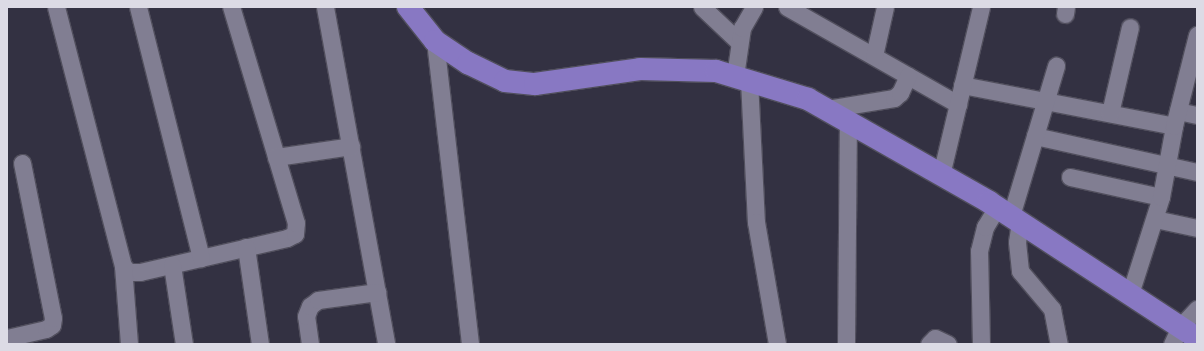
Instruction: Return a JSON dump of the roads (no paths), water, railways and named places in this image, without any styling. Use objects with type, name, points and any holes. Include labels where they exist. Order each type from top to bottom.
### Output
[{"type":"main road","points":[[408,7],[435,41],[468,63],[505,81],[535,84],[640,68],[716,71],[808,99],[1009,215],[1130,294],[1183,336]]},
{"type":"street","points":[[56,7],[123,266],[129,344]]},
{"type":"street","points":[[138,7],[201,258]]},
{"type":"street","points":[[123,266],[130,272],[140,272],[295,234],[296,223],[231,7]]},
{"type":"street","points":[[326,7],[386,344]]},
{"type":"street","points":[[702,7],[739,42]]},
{"type":"street","points":[[754,7],[742,28],[739,42],[756,222],[778,344]]},
{"type":"street","points":[[787,7],[958,104]]},
{"type":"street","points":[[874,56],[885,7]]},
{"type":"street","points":[[941,175],[981,7]]},
{"type":"street","points":[[1110,113],[1130,27]]},
{"type":"street","points":[[1130,294],[1161,197],[1176,119],[1194,60],[1197,35]]},
{"type":"street","points":[[435,41],[470,344]]},
{"type":"street","points":[[1056,66],[1009,215],[1017,242],[1020,271],[1052,309],[1059,344]]},
{"type":"street","points":[[827,110],[894,98],[900,93],[908,76]]},
{"type":"street","points":[[962,84],[1110,113],[1176,119],[1197,115]]},
{"type":"street","points":[[846,344],[848,121]]},
{"type":"street","points":[[1035,136],[1197,172]]},
{"type":"street","points":[[276,157],[351,146]]},
{"type":"street","points":[[7,338],[46,329],[52,325],[54,318],[22,163]]},
{"type":"street","points":[[1070,177],[1161,197]]},
{"type":"street","points":[[981,344],[979,251],[985,227],[1009,215]]},
{"type":"street","points":[[1155,219],[1197,228]]},
{"type":"street","points":[[246,247],[260,344]]},
{"type":"street","points":[[172,265],[184,344]]},
{"type":"street","points":[[310,344],[306,316],[310,306],[318,300],[377,292]]},
{"type":"street","points":[[1183,336],[1197,309]]},
{"type":"street","points":[[928,344],[935,338],[948,344]]}]
